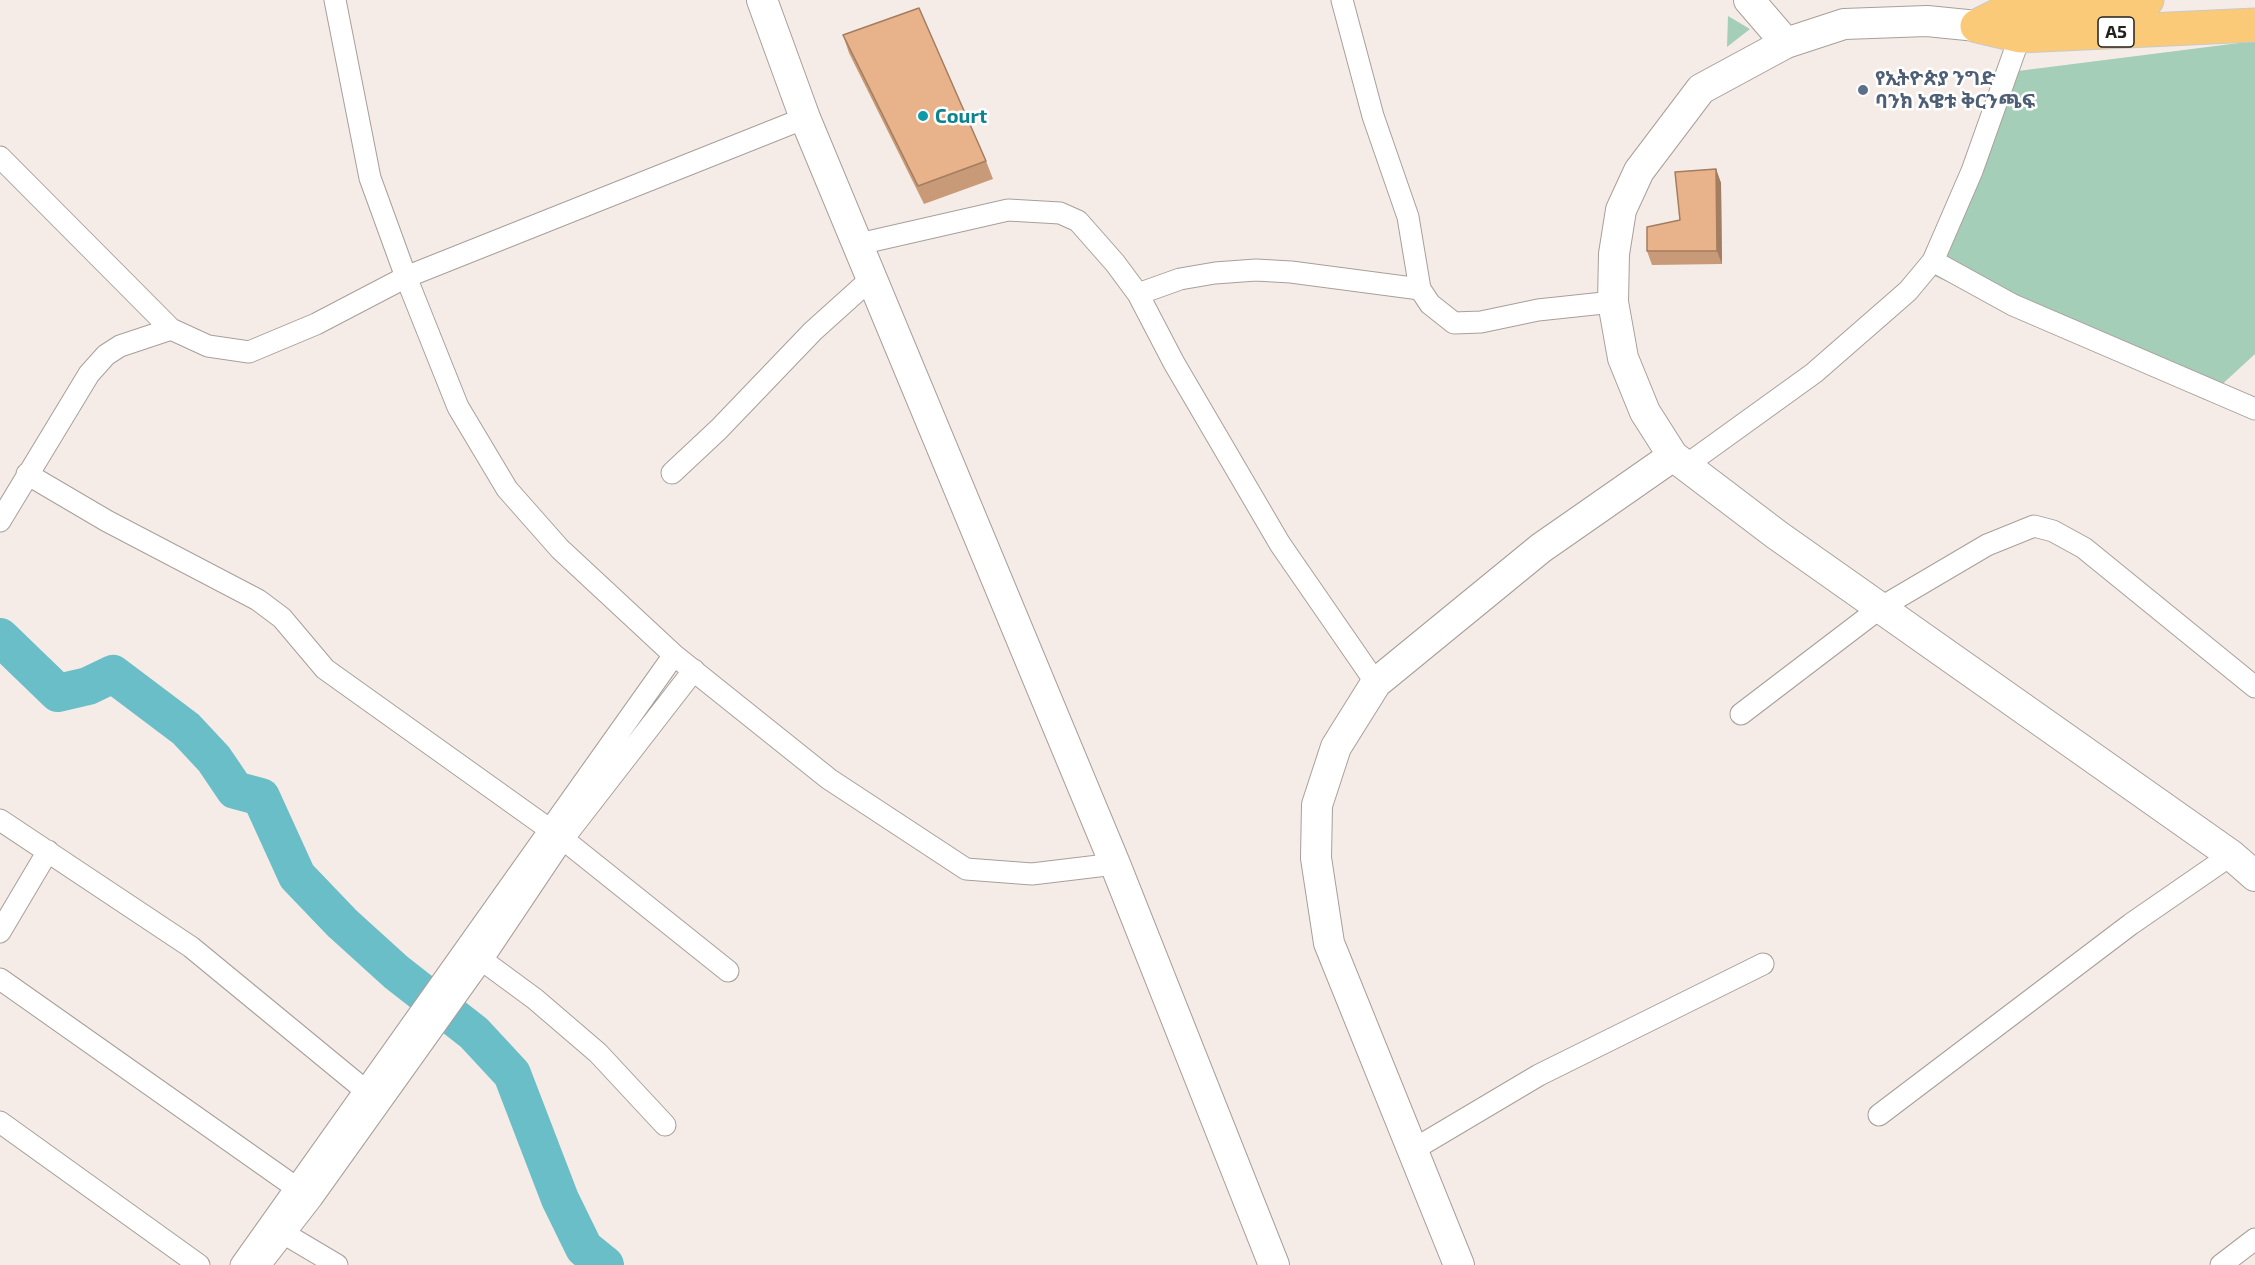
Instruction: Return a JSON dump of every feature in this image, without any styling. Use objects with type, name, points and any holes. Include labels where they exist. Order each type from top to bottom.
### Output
[{"type":"highway","name":"A5","points":[[1977,13],[2019,5],[2147,0]]},
{"type":"highway","name":"A5","points":[[1977,13],[2019,36],[2255,25]]},
{"type":"street","points":[[335,0],[370,178],[406,277],[458,407],[507,489],[560,549],[674,655],[829,779],[966,869],[1032,874],[1115,864]]},
{"type":"street","points":[[762,0],[805,118],[860,244],[1115,864],[1274,1265]]},
{"type":"street","points":[[1341,0],[1373,116],[1408,217],[1420,289],[1430,304],[1454,323],[1481,322],[1538,310],[1612,302]]},
{"type":"street","points":[[1749,0],[1786,43]]},
{"type":"street","points":[[1977,13],[1927,21],[1844,24],[1786,43],[1701,89],[1639,171],[1621,210],[1614,254],[1612,302],[1623,357],[1645,412],[1679,461],[1880,608],[2231,855],[2255,876]]},
{"type":"street","points":[[1459,1265],[1329,944],[1316,858],[1317,805],[1336,747],[1376,683],[1541,548],[1814,373],[1908,291],[1934,261],[1972,171],[2019,36]]},
{"type":"street","points":[[0,158],[171,329],[208,346],[249,352],[316,324],[406,277],[805,118]]},
{"type":"street","points":[[860,244],[1008,210],[1060,213],[1078,221],[1138,294],[1174,363],[1280,544],[1376,683]]},
{"type":"street","points":[[1934,261],[2013,305],[2255,409]]},
{"type":"street","points":[[1138,294],[1180,279],[1215,273],[1256,270],[1291,272],[1420,289]]},
{"type":"street","points":[[672,473],[719,429],[813,331],[873,277]]},
{"type":"street","points":[[0,521],[89,374],[106,355],[120,345],[171,329]]},
{"type":"street","points":[[27,474],[126,532],[258,600],[282,618],[325,669],[555,834],[728,971]]},
{"type":"street","points":[[1741,714],[1880,608],[1987,545],[2034,526],[2053,531],[2084,548],[2255,687]]},
{"type":"street","points":[[241,1265],[276,1230],[373,1098],[555,834],[674,655]]},
{"type":"street","points":[[373,1098],[482,960],[555,834],[694,670]]},
{"type":"street","points":[[0,820],[191,947],[373,1098]]},
{"type":"street","points":[[0,931],[48,851]]},
{"type":"street","points":[[1879,1115],[2131,924],[2231,855]]},
{"type":"street","points":[[482,960],[535,999],[598,1053],[665,1125]]},
{"type":"street","points":[[1411,1151],[1539,1075],[1763,964]]},
{"type":"street","points":[[0,979],[304,1194]]},
{"type":"street","points":[[0,1122],[200,1265]]},
{"type":"street","points":[[260,1265],[276,1230]]},
{"type":"street","points":[[276,1230],[337,1265]]},
{"type":"street","points":[[2221,1265],[2255,1239]]},
{"type":"green space","points":[[1728,16],[1750,29],[1727,47]]},
{"type":"green space","points":[[2255,41],[2255,354],[2205,400],[1917,268],[2010,72]]},
{"type":"building","name":"Court","points":[[919,8],[986,161],[918,186],[843,35]]},
{"type":"building","points":[[1716,169],[1717,251],[1647,251],[1647,227],[1680,220],[1675,172]]},
{"type":"waterway","points":[[0,637],[58,693],[88,686],[113,674],[186,729],[214,759],[235,790],[261,797],[297,876],[342,923],[396,972],[474,1033],[512,1074],[560,1199],[584,1248],[605,1265]]},
{"type":"place","name":"የኢትዮጵያ ንግድ ባንክ አዌቱ ቅርንጫፍ","points":[[1863,90]]},
{"type":"place","name":"Court","points":[[923,116]]}]
